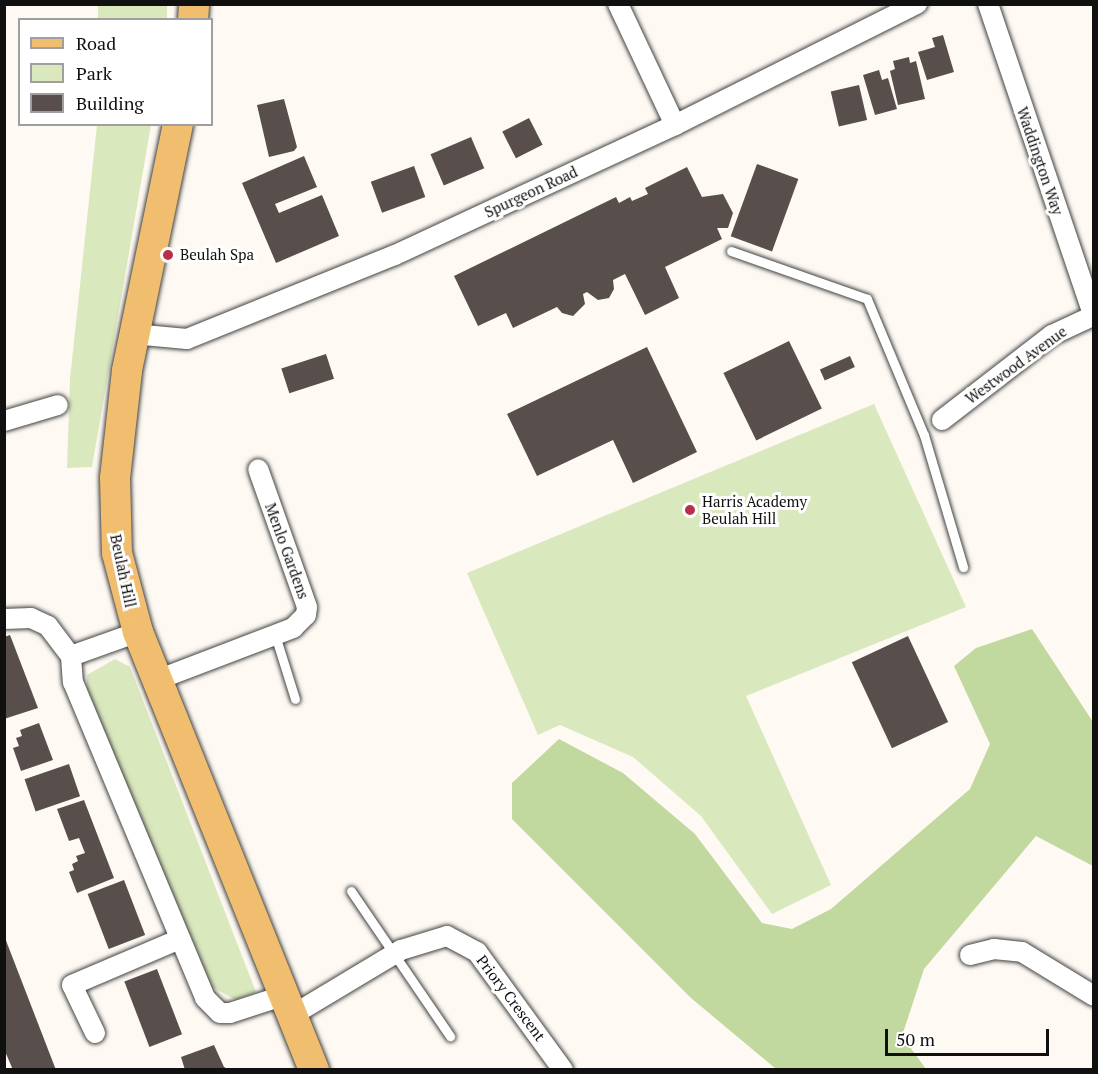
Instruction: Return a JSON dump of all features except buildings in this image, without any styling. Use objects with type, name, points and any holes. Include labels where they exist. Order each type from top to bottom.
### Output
[{"type":"main road","name":"Beulah Hill","points":[[178,126],[133,334],[119,429],[113,514],[119,564],[138,632],[286,1006],[315,1070]]},
{"type":"street","points":[[618,4],[675,125]]},
{"type":"street","name":"Spurgeon Road","points":[[133,334],[177,340],[220,327],[395,255],[675,125],[916,4]]},
{"type":"street","name":"Waddington Way","points":[[988,4],[1093,316]]},
{"type":"street","name":"Westwood Avenue","points":[[942,420],[1052,335],[1093,316]]},
{"type":"street","points":[[4,421],[58,405]]},
{"type":"street","name":"Menlo Gardens","points":[[157,680],[301,622],[307,607],[258,469]]},
{"type":"street","points":[[4,619],[31,618],[48,626],[71,656],[73,682],[205,998],[220,1012],[286,1006]]},
{"type":"street","points":[[71,656],[138,632]]},
{"type":"street","name":"Priory Crescent","points":[[286,1006],[395,954],[432,938],[447,936],[461,941],[489,966],[563,1070]]},
{"type":"street","points":[[95,1034],[72,985],[180,939]]},
{"type":"street","points":[[970,955],[994,949],[1023,952],[1094,996]]},
{"type":"lane","points":[[731,251],[867,299],[924,435],[963,567]]},
{"type":"lane","points":[[924,435],[942,420]]},
{"type":"lane","points":[[275,634],[295,699]]},
{"type":"lane","points":[[351,891],[450,1036]]},
{"type":"green space","points":[[98,5],[167,5],[167,18],[98,18]]},
{"type":"green space","points":[[97,126],[151,126],[92,467],[67,468],[70,379]]},
{"type":"green space","points":[[874,404],[966,607],[746,696],[831,885],[772,914],[701,816],[633,757],[560,725],[538,735],[467,573]]},
{"type":"green space","points":[[1032,629],[1093,722],[1093,866],[1036,836],[924,969],[902,1036],[926,1069],[776,1069],[691,998],[512,819],[512,783],[559,739],[623,773],[695,834],[762,923],[792,929],[831,909],[970,789],[990,744],[954,666],[976,648]]},
{"type":"green space","points":[[115,659],[130,667],[256,992],[236,1000],[212,987],[87,689],[87,675]]},
{"type":"place","name":"Beulah Spa","points":[[168,255]]},
{"type":"place","name":"Harris Academy Beulah Hill","points":[[690,510]]}]
